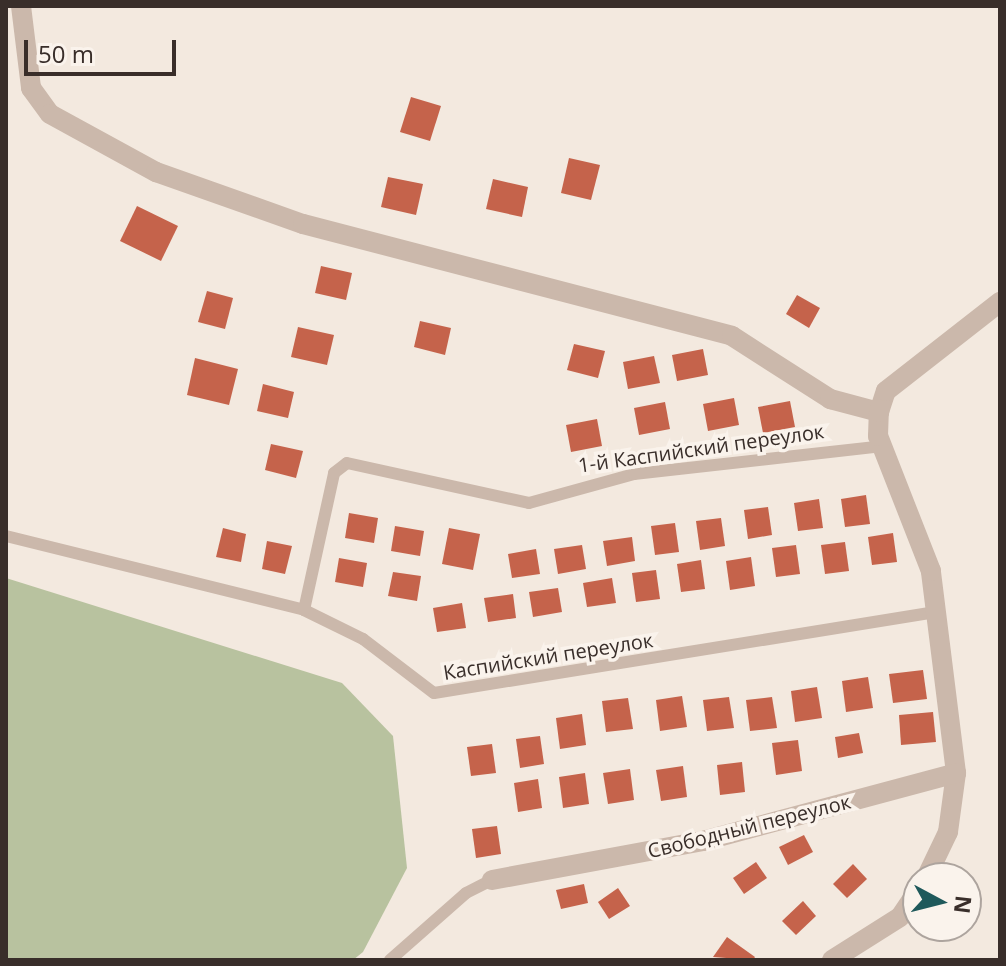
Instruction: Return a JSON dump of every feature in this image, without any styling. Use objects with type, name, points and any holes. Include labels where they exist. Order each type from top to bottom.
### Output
[{"type":"street","points":[[21,6],[31,88],[50,114],[156,172],[303,224],[732,336],[830,399],[879,412]]},
{"type":"street","points":[[934,862],[948,832],[956,773],[931,571],[882,446],[879,412],[886,391],[1000,302]]},
{"type":"street","name":"Свободный переулок","points":[[492,880],[703,841],[956,773]]},
{"type":"street","points":[[832,960],[902,914]]},
{"type":"lane","name":"1-й Каспийский переулок","points":[[304,610],[338,466],[529,503],[634,474],[882,446]]},
{"type":"lane","name":"Каспийский переулок","points":[[6,536],[304,610],[363,639],[424,690],[447,694],[936,612]]},
{"type":"lane","points":[[390,960],[466,893],[492,880]]},
{"type":"green space","points":[[6,578],[342,683],[393,736],[407,868],[363,952],[353,960],[6,960]]},
{"type":"building","points":[[411,97],[441,106],[430,141],[400,132]]},
{"type":"building","points":[[569,158],[600,165],[591,200],[561,193]]},
{"type":"building","points":[[388,177],[423,184],[416,215],[381,207]]},
{"type":"building","points":[[493,179],[528,187],[522,217],[486,209]]},
{"type":"building","points":[[137,206],[178,226],[161,261],[120,241]]},
{"type":"building","points":[[321,266],[352,273],[346,300],[315,293]]},
{"type":"building","points":[[207,291],[233,298],[225,329],[198,322]]},
{"type":"building","points":[[797,295],[820,308],[809,328],[786,314]]},
{"type":"building","points":[[420,321],[451,328],[445,355],[414,347]]},
{"type":"building","points":[[298,327],[334,335],[327,365],[291,357]]},
{"type":"building","points":[[574,344],[605,351],[598,378],[567,370]]},
{"type":"building","points":[[703,349],[708,375],[677,381],[672,355]]},
{"type":"building","points":[[654,356],[660,383],[628,389],[623,362]]},
{"type":"building","points":[[195,358],[238,369],[229,405],[187,395]]},
{"type":"building","points":[[263,384],[294,392],[288,418],[257,411]]},
{"type":"building","points":[[734,398],[739,425],[708,431],[703,404]]},
{"type":"building","points":[[790,401],[795,427],[763,433],[758,407]]},
{"type":"building","points":[[665,402],[670,429],[639,435],[634,408]]},
{"type":"building","points":[[597,419],[602,446],[571,452],[566,425]]},
{"type":"building","points":[[271,444],[303,451],[296,478],[265,470]]},
{"type":"building","points":[[866,495],[870,524],[845,527],[841,499]]},
{"type":"building","points":[[819,499],[823,528],[798,531],[794,503]]},
{"type":"building","points":[[768,507],[772,535],[748,539],[744,510]]},
{"type":"building","points":[[349,513],[378,518],[374,543],[345,538]]},
{"type":"building","points":[[721,518],[725,546],[700,550],[696,521]]},
{"type":"building","points":[[675,523],[679,552],[655,555],[651,526]]},
{"type":"building","points":[[395,526],[424,531],[420,556],[391,551]]},
{"type":"building","points":[[223,528],[246,534],[241,562],[216,557]]},
{"type":"building","points":[[449,528],[480,534],[473,570],[442,564]]},
{"type":"building","points":[[893,533],[897,562],[872,565],[868,537]]},
{"type":"building","points":[[632,537],[635,561],[607,566],[603,541]]},
{"type":"building","points":[[267,541],[292,546],[285,574],[262,569]]},
{"type":"building","points":[[845,542],[849,571],[825,574],[821,545]]},
{"type":"building","points":[[582,545],[586,569],[558,574],[554,549]]},
{"type":"building","points":[[796,545],[800,574],[776,577],[772,548]]},
{"type":"building","points":[[536,549],[540,574],[512,578],[508,554]]},
{"type":"building","points":[[751,557],[755,586],[730,590],[726,561]]},
{"type":"building","points":[[339,558],[367,563],[363,587],[335,582]]},
{"type":"building","points":[[701,560],[705,589],[681,592],[677,564]]},
{"type":"building","points":[[656,570],[660,599],[636,602],[632,573]]},
{"type":"building","points":[[393,572],[421,576],[417,601],[388,596]]},
{"type":"building","points":[[612,578],[616,603],[587,607],[583,583]]},
{"type":"building","points":[[558,588],[562,612],[533,617],[529,592]]},
{"type":"building","points":[[513,594],[516,618],[488,622],[484,598]]},
{"type":"building","points":[[462,603],[466,628],[437,632],[433,608]]},
{"type":"building","points":[[923,670],[927,699],[893,703],[889,674]]},
{"type":"building","points":[[868,677],[873,708],[846,712],[842,681]]},
{"type":"building","points":[[817,687],[822,718],[795,722],[791,691]]},
{"type":"building","points":[[682,696],[687,727],[660,731],[656,700]]},
{"type":"building","points":[[729,697],[734,728],[707,731],[703,700]]},
{"type":"building","points":[[772,697],[777,728],[750,731],[746,700]]},
{"type":"building","points":[[628,698],[633,729],[606,732],[602,701]]},
{"type":"building","points":[[933,712],[936,742],[901,745],[899,715]]},
{"type":"building","points":[[582,714],[586,745],[560,749],[556,718]]},
{"type":"building","points":[[859,733],[863,753],[838,758],[835,737]]},
{"type":"building","points":[[540,736],[544,764],[520,768],[516,739]]},
{"type":"building","points":[[798,740],[802,771],[776,775],[772,743]]},
{"type":"building","points":[[492,744],[496,773],[471,776],[467,747]]},
{"type":"building","points":[[742,762],[745,792],[720,795],[717,765]]},
{"type":"building","points":[[683,766],[687,797],[661,801],[656,770]]},
{"type":"building","points":[[630,769],[634,800],[608,804],[603,773]]},
{"type":"building","points":[[585,773],[589,804],[563,808],[559,777]]},
{"type":"building","points":[[538,779],[542,808],[518,812],[514,783]]},
{"type":"building","points":[[497,826],[501,854],[476,858],[472,829]]},
{"type":"building","points":[[804,835],[813,852],[788,865],[779,847]]},
{"type":"building","points":[[756,862],[767,878],[744,894],[733,878]]},
{"type":"building","points":[[853,864],[867,879],[847,898],[833,884]]},
{"type":"building","points":[[584,884],[588,903],[561,909],[556,890]]},
{"type":"building","points":[[618,888],[630,906],[609,919],[598,902]]},
{"type":"building","points":[[803,901],[816,916],[796,935],[782,921]]},
{"type":"building","points":[[727,937],[755,957],[753,960],[713,957]]}]
